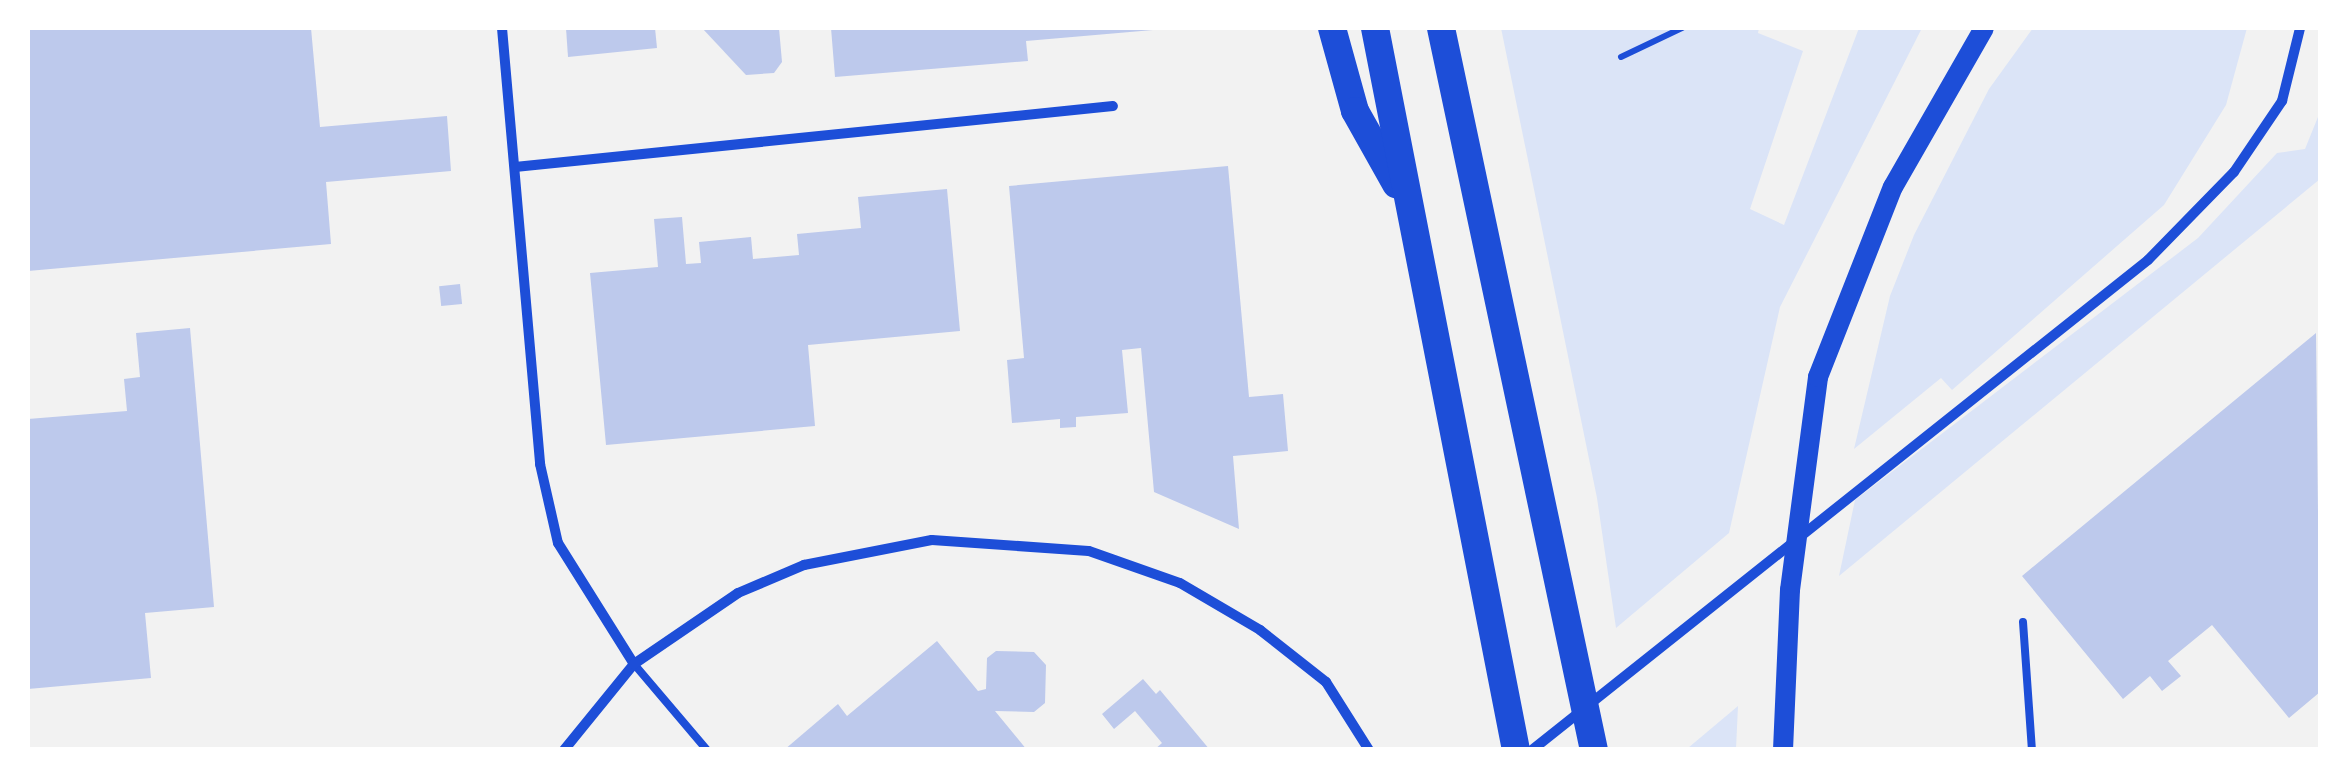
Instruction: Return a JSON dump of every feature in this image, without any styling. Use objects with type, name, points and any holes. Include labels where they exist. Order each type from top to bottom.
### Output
[{"type":"highway","points":[[1332,28],[1354,111],[1406,202]]},
{"type":"highway","points":[[1376,28],[1406,202],[1516,750]]},
{"type":"highway","points":[[1441,28],[1594,750]]},
{"type":"main road","points":[[1783,750],[1790,590],[1818,377],[1893,187],[1984,28]]},
{"type":"street","points":[[502,28],[547,497],[558,543],[634,664]]},
{"type":"street","points":[[1532,750],[2148,260],[2234,172],[2282,100],[2300,28]]},
{"type":"street","points":[[515,167],[1113,106]]},
{"type":"street","points":[[564,750],[634,664],[738,593],[804,565],[932,540],[1040,543],[1090,551],[1180,583],[1260,630],[1326,682],[1370,750]]},
{"type":"lane","points":[[2022,622],[2032,750]]},
{"type":"lane","points":[[634,664],[707,750]]},
{"type":"path","points":[[1620,57],[1682,28]]},
{"type":"shaded area","points":[[1501,28],[1759,28],[1758,33],[1803,51],[1750,209],[1784,225],[1859,28],[1922,28],[1780,307],[1729,533],[1616,628],[1597,498]]},
{"type":"shaded area","points":[[2033,28],[2247,28],[2226,105],[2164,205],[1952,390],[1941,378],[1854,449],[1890,296],[1914,235],[1989,89]]},
{"type":"shaded area","points":[[2320,112],[2320,179],[1839,576],[1855,500],[2198,238],[2277,153],[2305,149]]},
{"type":"shaded area","points":[[1738,706],[1736,749],[1688,749],[1688,748]]},
{"type":"building","points":[[28,28],[311,28],[320,127],[447,116],[451,171],[326,182],[331,244],[28,271]]},
{"type":"building","points":[[566,28],[655,28],[657,48],[568,57]]},
{"type":"building","points":[[702,28],[779,28],[782,62],[774,73],[746,75]]},
{"type":"building","points":[[831,28],[1153,30],[1026,41],[1028,61],[835,77]]},
{"type":"building","points":[[1228,166],[1249,397],[1283,394],[1288,451],[1233,456],[1239,529],[1154,492],[1141,348],[1122,350],[1128,413],[1076,417],[1076,427],[1060,428],[1060,419],[1012,423],[1007,360],[1024,358],[1009,186]]},
{"type":"building","points":[[947,189],[960,331],[808,345],[815,426],[606,445],[590,273],[658,267],[654,219],[682,217],[686,264],[701,263],[699,242],[751,237],[753,259],[799,255],[797,234],[861,228],[858,197]]},
{"type":"building","points":[[460,284],[462,304],[441,306],[439,286]]},
{"type":"building","points":[[190,328],[214,607],[145,613],[151,678],[28,689],[28,419],[127,411],[124,379],[140,377],[136,333]]},
{"type":"building","points":[[2316,333],[2320,692],[2289,718],[2212,625],[2168,661],[2181,676],[2162,691],[2150,676],[2123,699],[2022,576]]},
{"type":"building","points":[[937,641],[978,691],[986,689],[987,658],[996,651],[1034,652],[1046,665],[1045,703],[1034,712],[995,711],[1027,750],[784,750],[838,704],[847,716]]},
{"type":"building","points":[[1143,679],[1156,694],[1160,690],[1210,750],[1154,750],[1162,743],[1135,711],[1114,729],[1102,714]]}]
